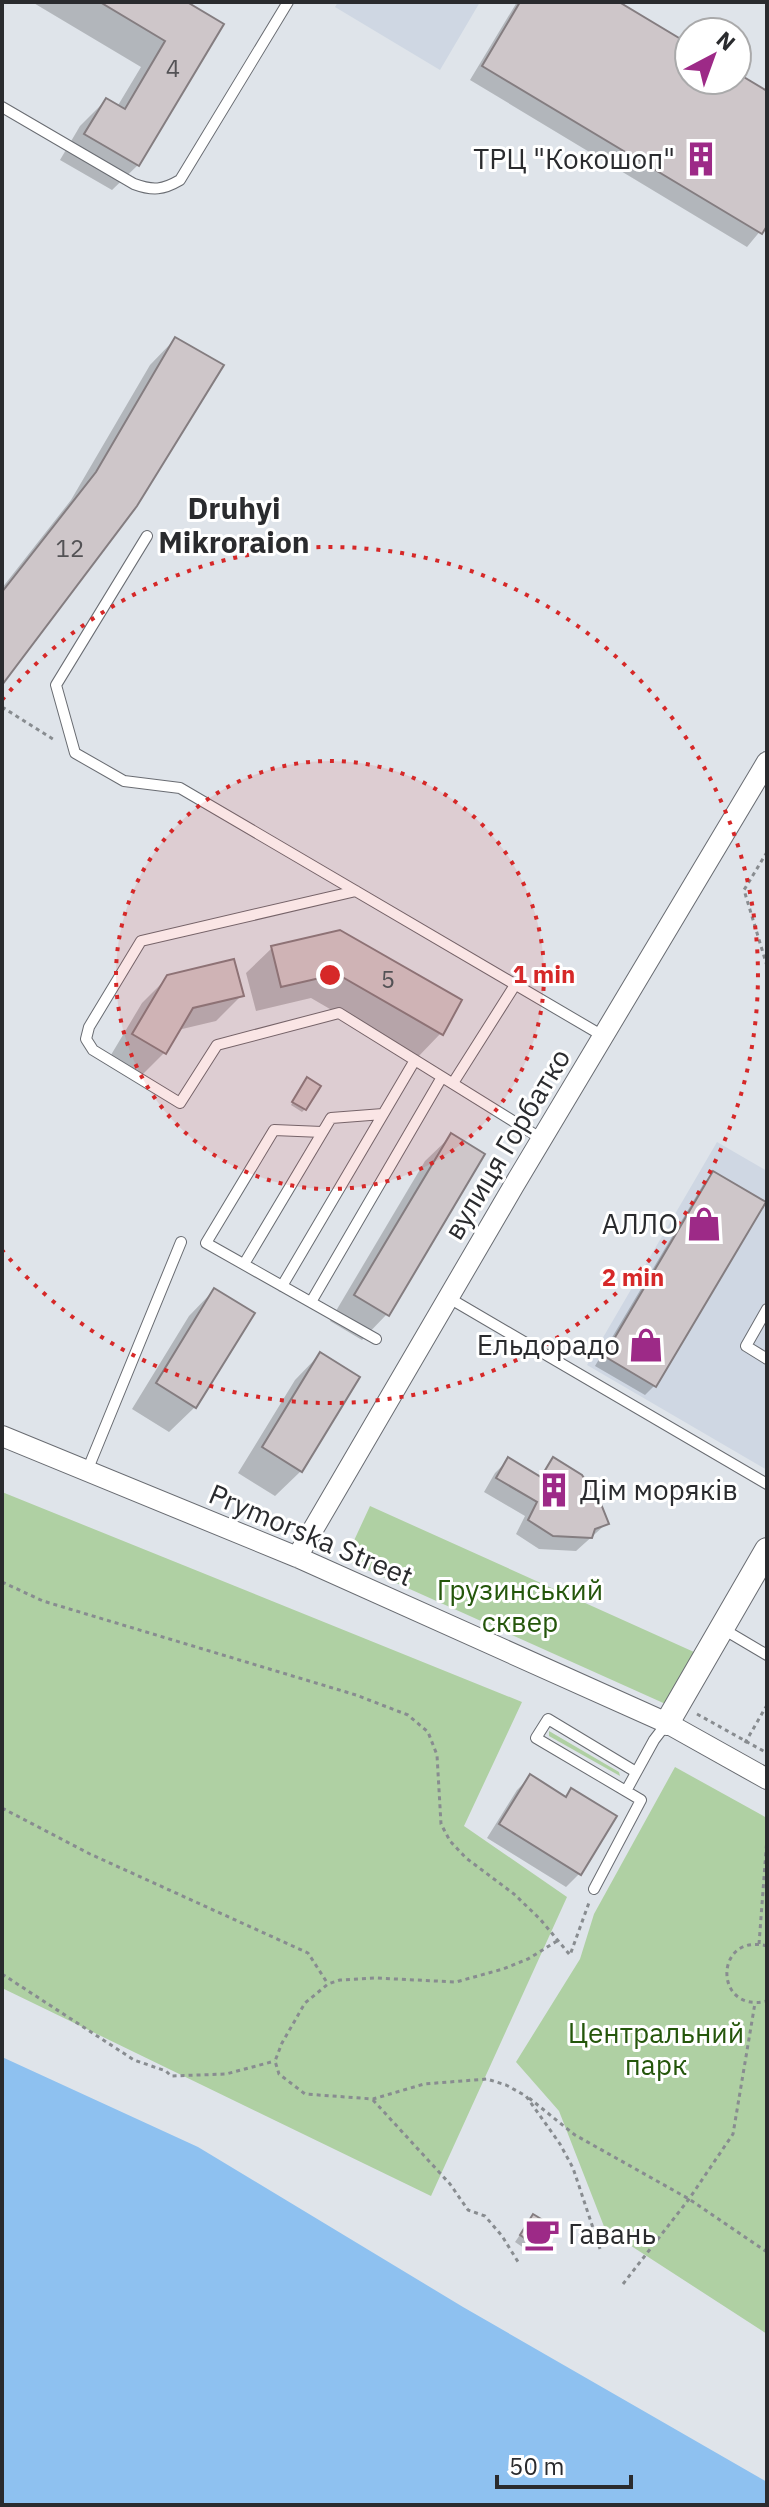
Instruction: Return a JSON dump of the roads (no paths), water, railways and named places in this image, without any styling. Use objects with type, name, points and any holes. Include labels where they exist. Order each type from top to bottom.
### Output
[{"type":"street","name":"вулиця Горбатко","points":[[297,1557],[767,762]]},
{"type":"street","name":"Prymorska Street","points":[[2,1436],[672,1713],[734,1760],[767,1779]]},
{"type":"street","points":[[672,1713],[767,1550]]},
{"type":"lane","points":[[2,107],[134,184],[150,190],[165,189],[180,180],[288,2]]},
{"type":"lane","points":[[147,536],[56,685],[75,753],[124,781],[180,788],[603,1036]]},
{"type":"lane","points":[[356,891],[141,941],[89,1027],[86,1039],[93,1050],[180,1103],[217,1045],[339,1013],[542,1139]]},
{"type":"lane","points":[[453,1083],[515,985]]},
{"type":"lane","points":[[282,1286],[415,1060]]},
{"type":"lane","points":[[311,1302],[442,1077]]},
{"type":"lane","points":[[244,1264],[331,1118],[383,1114]]},
{"type":"lane","points":[[322,1132],[274,1130],[206,1243],[376,1339]]},
{"type":"lane","points":[[87,1471],[181,1242]]},
{"type":"lane","points":[[449,1298],[767,1484]]},
{"type":"lane","points":[[767,1309],[746,1346],[767,1359]]},
{"type":"lane","points":[[722,1628],[767,1655]]},
{"type":"lane","points":[[626,1791],[672,1713]]},
{"type":"lane","points":[[594,1889],[641,1800],[536,1738],[548,1719],[636,1772]]},
{"type":"water","points":[[2,2057],[198,2147],[463,2307],[767,2482],[767,2505],[2,2505]]},
{"type":"place","name":"ТРЦ \"Кокошоп\"","points":[[701,159]]},
{"type":"place","name":"АЛЛО","points":[[704,1224]]},
{"type":"place","name":"Ельдорадо","points":[[646,1345]]},
{"type":"place","name":"Дім моряків","points":[[554,1490]]},
{"type":"place","name":"Гавань","points":[[542,2234]]},
{"type":"district","name":"Druhyi Mikroraion","points":[[234,526]]},
{"type":"park label","name":"Грузинський сквер","points":[[520,1606]]},
{"type":"park label","name":"Центральний парк","points":[[656,2049]]}]
